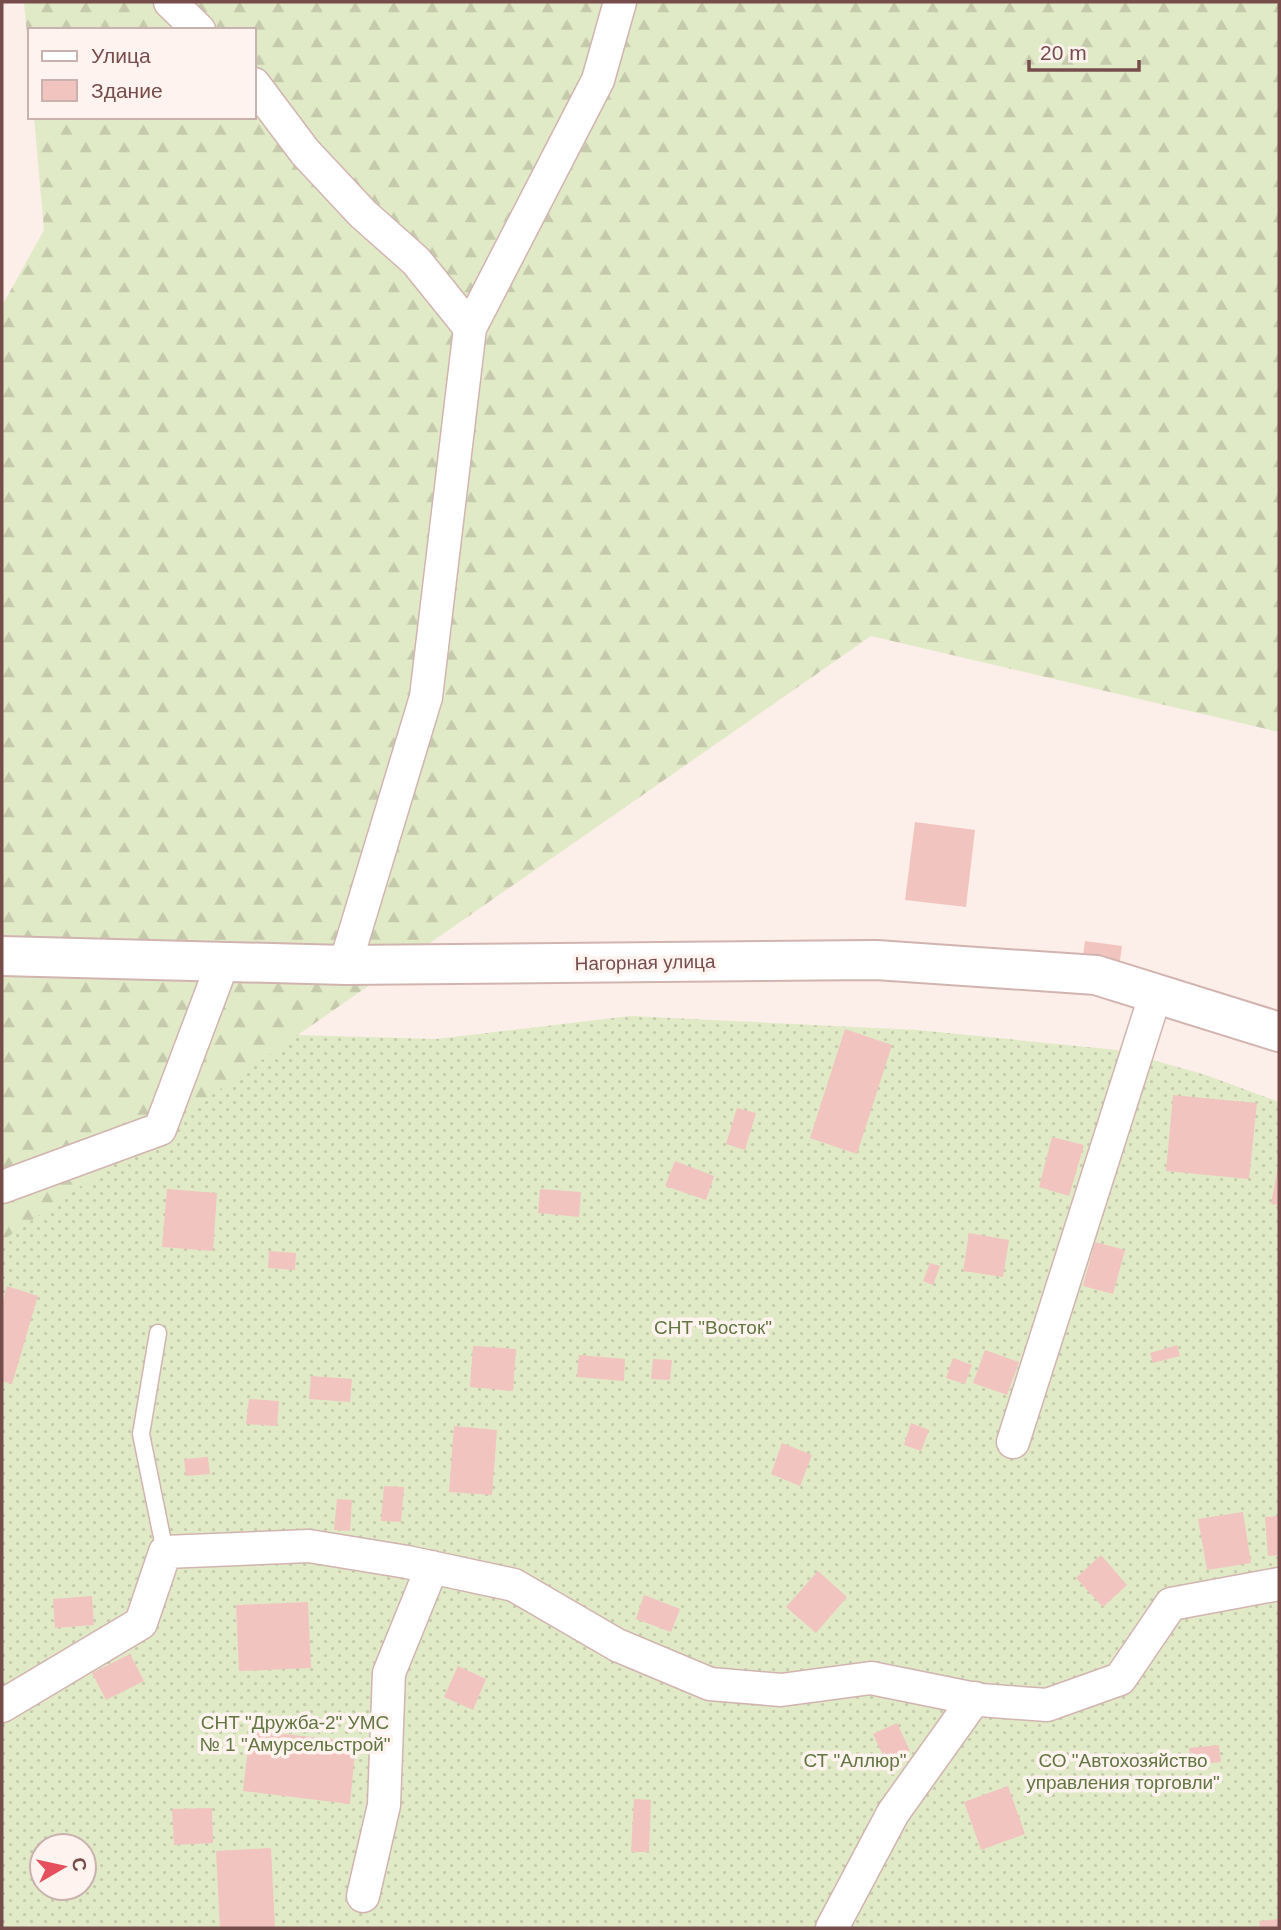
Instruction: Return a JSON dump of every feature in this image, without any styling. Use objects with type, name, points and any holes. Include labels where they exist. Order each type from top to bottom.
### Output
[{"type":"street","points":[[170,2],[197,28]]},
{"type":"street","points":[[345,965],[426,697],[470,328],[597,80],[620,2]]},
{"type":"street","points":[[256,87],[305,152],[363,214],[416,261],[470,328]]},
{"type":"street","name":"Нагорная улица","points":[[2,956],[345,965],[876,960],[1096,975],[1279,1032]]},
{"type":"street","points":[[2,1187],[160,1129],[223,962]]},
{"type":"street","points":[[1013,1442],[1156,993]]},
{"type":"street","points":[[2,1706],[141,1623],[165,1552],[309,1546],[432,1567],[514,1585],[617,1645],[710,1685],[780,1689],[871,1678],[975,1698],[1047,1705],[1120,1679],[1171,1604],[1279,1584]]},
{"type":"street","points":[[363,1896],[384,1805],[389,1673],[432,1567]]},
{"type":"street","points":[[832,1928],[893,1813],[975,1698]]},
{"type":"lane","points":[[158,1332],[141,1434],[165,1552]]},
{"type":"green space","points":[[24,2],[1279,2],[1279,732],[871,636],[2,1241],[2,306],[44,230],[34,119],[256,119],[256,28],[28,28],[28,47]]},
{"type":"green space","points":[[631,1016],[917,1030],[1117,1050],[1206,1075],[1279,1102],[1279,1928],[2,1928],[2,1030],[154,1031],[436,1039]]},
{"type":"building","points":[[915,822],[975,830],[966,907],[905,900]]},
{"type":"building","points":[[1085,941],[1122,946],[1119,968],[1082,963]]},
{"type":"building","points":[[845,1029],[892,1045],[857,1154],[810,1138]]},
{"type":"building","points":[[1173,1095],[1257,1103],[1249,1179],[1166,1171]]},
{"type":"building","points":[[737,1108],[756,1113],[745,1150],[726,1144]]},
{"type":"building","points":[[1052,1137],[1084,1145],[1069,1196],[1039,1187]]},
{"type":"building","points":[[675,1161],[714,1176],[706,1200],[665,1186]]},
{"type":"building","points":[[1279,1166],[1279,1205],[1271,1204]]},
{"type":"building","points":[[167,1189],[217,1193],[213,1251],[162,1247]]},
{"type":"building","points":[[540,1189],[581,1192],[579,1217],[538,1213]]},
{"type":"building","points":[[969,1233],[1009,1240],[1003,1277],[963,1271]]},
{"type":"building","points":[[1095,1242],[1125,1250],[1113,1294],[1083,1286]]},
{"type":"building","points":[[269,1251],[296,1253],[295,1270],[268,1268]]},
{"type":"building","points":[[930,1263],[940,1266],[933,1285],[923,1281]]},
{"type":"building","points":[[7,1286],[38,1296],[12,1384],[2,1381],[2,1305]]},
{"type":"building","points":[[1177,1345],[1180,1356],[1153,1363],[1150,1353]]},
{"type":"building","points":[[473,1346],[516,1349],[513,1391],[470,1387]]},
{"type":"building","points":[[985,1350],[1019,1362],[1007,1395],[973,1383]]},
{"type":"building","points":[[579,1355],[625,1359],[624,1381],[577,1377]]},
{"type":"building","points":[[953,1358],[972,1365],[965,1384],[946,1378]]},
{"type":"building","points":[[653,1359],[672,1360],[670,1380],[651,1379]]},
{"type":"building","points":[[311,1376],[352,1379],[350,1402],[309,1399]]},
{"type":"building","points":[[249,1399],[279,1401],[277,1426],[246,1424]]},
{"type":"building","points":[[911,1423],[929,1430],[921,1451],[904,1445]]},
{"type":"building","points":[[454,1426],[497,1430],[492,1495],[449,1492]]},
{"type":"building","points":[[782,1443],[812,1455],[800,1486],[771,1474]]},
{"type":"building","points":[[208,1457],[210,1474],[186,1476],[184,1459]]},
{"type":"building","points":[[384,1486],[404,1487],[401,1522],[381,1521]]},
{"type":"building","points":[[337,1499],[352,1500],[350,1531],[334,1530]]},
{"type":"building","points":[[1243,1512],[1251,1563],[1207,1570],[1198,1519]]},
{"type":"building","points":[[1279,1516],[1279,1555],[1268,1556],[1265,1517]]},
{"type":"building","points":[[1101,1555],[1127,1585],[1103,1607],[1076,1578]]},
{"type":"building","points":[[818,1571],[847,1597],[816,1633],[786,1607]]},
{"type":"building","points":[[644,1595],[680,1609],[671,1632],[636,1619]]},
{"type":"building","points":[[92,1596],[94,1625],[55,1628],[53,1599]]},
{"type":"building","points":[[308,1602],[311,1668],[239,1671],[236,1605]]},
{"type":"building","points":[[130,1654],[144,1681],[106,1700],[92,1673]]},
{"type":"building","points":[[458,1666],[486,1679],[473,1710],[444,1697]]},
{"type":"building","points":[[897,1723],[910,1751],[886,1762],[873,1734]]},
{"type":"building","points":[[250,1730],[356,1742],[350,1804],[243,1791]]},
{"type":"building","points":[[1219,1745],[1221,1762],[1191,1765],[1189,1748]]},
{"type":"building","points":[[1008,1786],[1025,1834],[981,1850],[964,1802]]},
{"type":"building","points":[[634,1799],[651,1800],[649,1852],[631,1852]]},
{"type":"building","points":[[212,1808],[213,1843],[174,1845],[172,1809]]},
{"type":"building","points":[[271,1848],[275,1928],[220,1928],[216,1851]]},
{"type":"building","points":[[1279,1919],[1279,1928],[1260,1928],[1259,1921]]},
{"type":"park label","name":"СНТ \"Восток\"","points":[[713,1327]]},
{"type":"park label","name":"СНТ \"Дружба-2\" УМС № 1 \"Амурсельстрой\"","points":[[295,1733]]},
{"type":"park label","name":"СТ \"Аллюр\"","points":[[855,1760]]},
{"type":"park label","name":"СО \"Автохозяйство управления торговли\"","points":[[1123,1771]]}]
